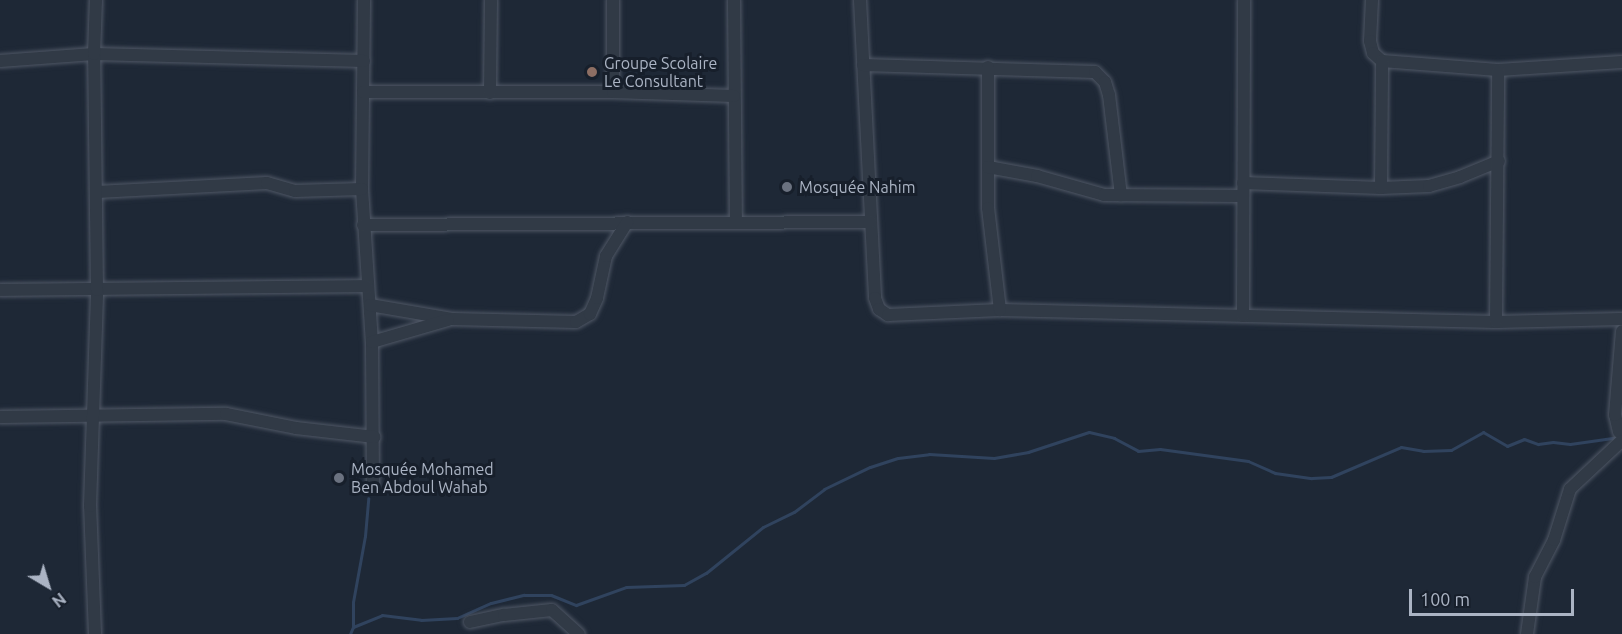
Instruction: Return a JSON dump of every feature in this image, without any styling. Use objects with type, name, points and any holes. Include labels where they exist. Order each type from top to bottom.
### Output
[{"type":"street","points":[[95,634],[90,506],[98,290],[94,54],[96,0]]},
{"type":"street","points":[[364,0],[362,189],[372,342],[373,484]]},
{"type":"street","points":[[490,0],[490,93]]},
{"type":"street","points":[[613,0],[613,92]]},
{"type":"street","points":[[734,0],[736,222]]},
{"type":"street","points":[[860,0],[875,298],[879,309],[888,315],[1000,310],[1497,322],[1622,319]]},
{"type":"street","points":[[1243,316],[1244,0]]},
{"type":"street","points":[[1372,0],[1370,41],[1374,53],[1382,61],[1498,70],[1622,62]]},
{"type":"street","points":[[0,61],[94,54],[364,61]]},
{"type":"street","points":[[1381,188],[1382,61]]},
{"type":"street","points":[[863,65],[1095,72],[1105,82],[1109,96],[1121,195]]},
{"type":"street","points":[[988,67],[988,208],[1000,310]]},
{"type":"street","points":[[1497,322],[1498,70]]},
{"type":"street","points":[[363,92],[613,92],[734,96]]},
{"type":"street","points":[[1243,183],[1381,188],[1429,186],[1460,177],[1499,161]]},
{"type":"street","points":[[988,167],[1038,176],[1104,195],[1242,196]]},
{"type":"street","points":[[98,192],[267,183],[295,191],[362,189]]},
{"type":"street","points":[[370,305],[452,319],[576,322],[590,314],[597,298],[606,256],[627,222]]},
{"type":"street","points":[[363,225],[871,222]]},
{"type":"street","points":[[0,290],[367,285]]},
{"type":"street","points":[[372,342],[452,319]]},
{"type":"street","points":[[1527,634],[1535,578],[1554,540],[1570,489],[1620,437],[1615,415],[1622,331]]},
{"type":"street","points":[[0,417],[226,414],[296,428],[374,437]]},
{"type":"street","points":[[470,622],[504,615],[552,610],[579,634]]},
{"type":"waterway","points":[[350,634],[353,627],[382,615],[421,620],[457,618],[491,603],[524,595],[551,595],[576,605],[626,587],[684,585],[706,573],[763,527],[794,512],[824,489],[870,467],[898,458],[929,454],[994,458],[1028,452],[1089,432],[1114,438],[1138,451],[1160,449],[1248,461],[1275,473],[1312,478],[1331,477],[1401,447],[1423,451],[1451,450],[1483,432],[1507,446],[1524,439],[1538,444],[1553,442],[1570,444],[1620,437]]},
{"type":"waterway","points":[[353,627],[353,602],[365,536],[368,498]]},
{"type":"place","name":"Groupe Scolaire Le Consultant","points":[[592,72]]},
{"type":"place","name":"Mosquée Nahim","points":[[787,187]]},
{"type":"place","name":"Mosquée Mohamed Ben Abdoul Wahab","points":[[339,478]]}]
